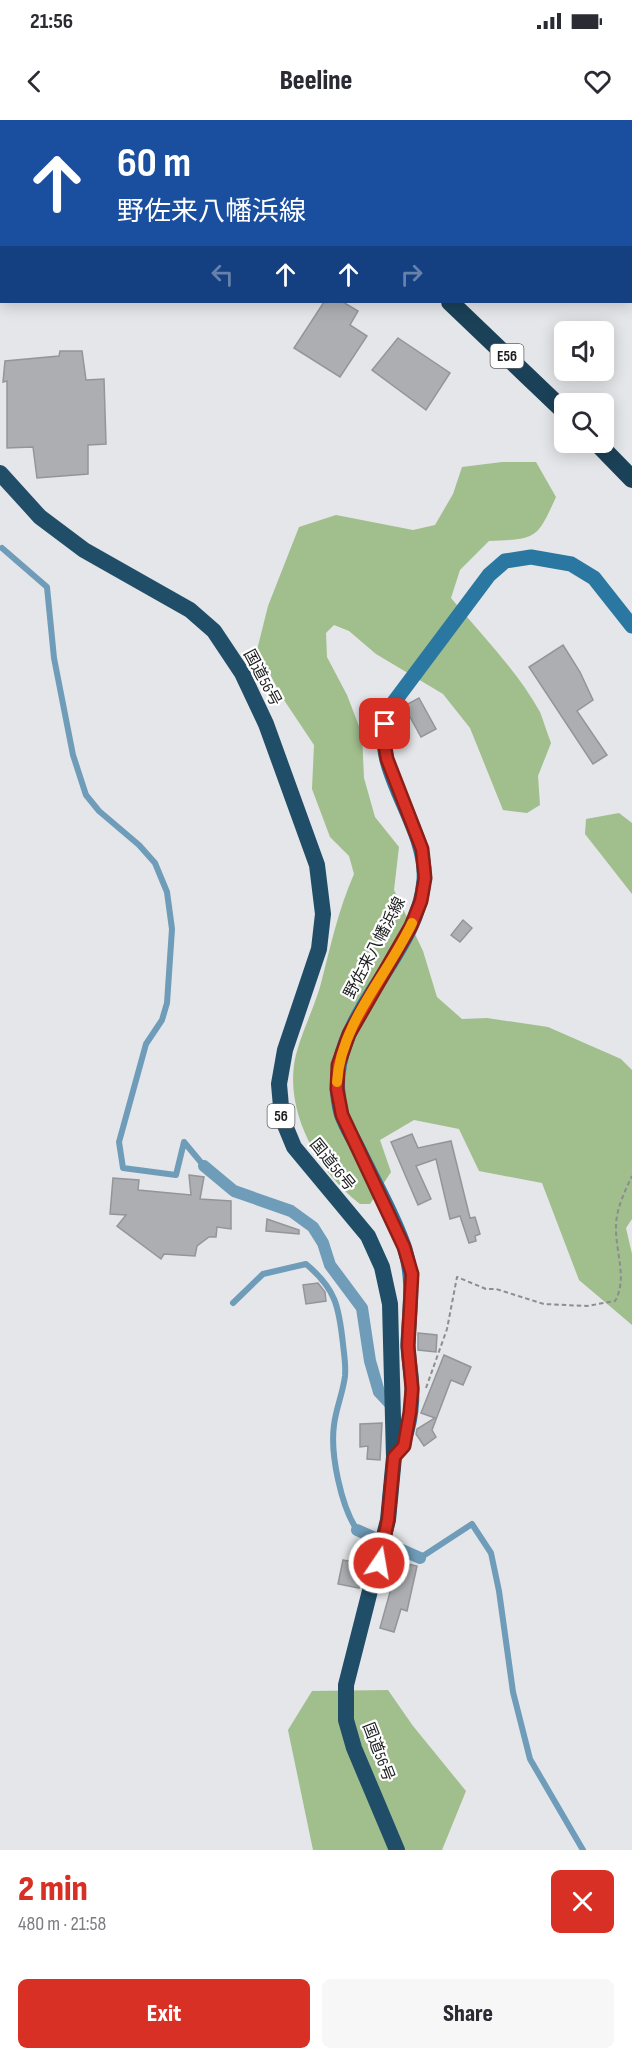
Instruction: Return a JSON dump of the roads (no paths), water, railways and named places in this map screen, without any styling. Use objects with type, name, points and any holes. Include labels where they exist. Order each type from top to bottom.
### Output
[{"type":"highway","name":"E56","points":[[451,303],[554,401]]},
{"type":"highway","points":[[606,453],[632,480]]},
{"type":"highway","name":"国道56号","points":[[0,473],[40,517],[84,550],[190,610],[214,632],[242,673],[266,724],[317,865],[323,914],[319,949],[285,1050],[279,1084],[282,1118],[294,1147],[368,1236],[382,1267],[390,1304],[394,1457],[388,1520],[346,1685],[346,1720],[354,1748],[397,1850]]},
{"type":"main road","name":"野佐来八幡浜線","points":[[394,1457],[404,1446],[412,1389],[408,1346],[412,1274],[404,1247],[342,1115],[337,1089],[338,1065],[349,1034],[411,926],[421,901],[425,878],[422,849],[387,759],[384,742],[385,724],[394,702],[489,575],[505,561],[531,557],[571,564],[594,579],[632,626]]},
{"type":"street","points":[[204,1166],[234,1191],[291,1211],[313,1227],[323,1243],[330,1264],[362,1308],[370,1361],[379,1392],[393,1407]]},
{"type":"street","points":[[357,1530],[420,1558]]},
{"type":"lane","points":[[2,548],[47,587],[54,658],[73,755],[87,795],[99,811],[139,845],[155,863],[167,892],[172,929],[167,1003],[162,1020],[146,1044],[119,1142],[123,1168],[176,1175],[184,1142],[204,1166]]},
{"type":"lane","points":[[233,1303],[262,1274],[306,1264],[322,1278],[335,1298],[340,1319],[345,1374],[334,1425],[336,1470],[347,1516],[357,1530]]},
{"type":"lane","points":[[420,1558],[472,1524],[491,1553],[500,1591],[513,1692],[530,1759],[583,1850]]}]
